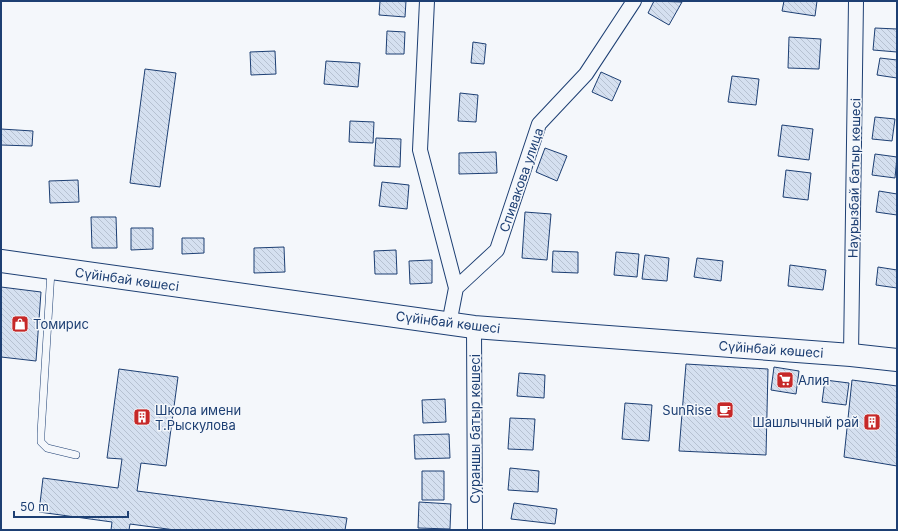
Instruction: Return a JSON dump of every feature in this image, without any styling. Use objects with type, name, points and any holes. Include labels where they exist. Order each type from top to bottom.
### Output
[{"type":"main road","name":"Сүйінбай көшесі","points":[[1,261],[474,327],[852,354],[897,360]]},
{"type":"street","points":[[427,1],[420,150],[456,288],[449,324]]},
{"type":"street","name":"Спивакова улица","points":[[456,288],[497,250],[539,124],[586,74],[634,1]]},
{"type":"street","name":"Наурызбай батыр көшесі","points":[[852,354],[856,1]]},
{"type":"street","name":"Сураншы батыр көшесі","points":[[474,327],[475,530]]},
{"type":"lane","points":[[52,268],[41,442],[47,448],[76,455]]},
{"type":"building","points":[[380,1],[406,1],[405,17],[379,15]]},
{"type":"building","points":[[654,1],[682,2],[669,25],[648,13]]},
{"type":"building","points":[[784,1],[817,1],[815,16],[782,11]]},
{"type":"building","points":[[875,28],[897,29],[897,52],[873,50]]},
{"type":"building","points":[[387,31],[405,32],[404,54],[386,54]]},
{"type":"building","points":[[789,37],[821,39],[819,69],[788,68]]},
{"type":"building","points":[[473,42],[486,44],[484,64],[471,63]]},
{"type":"building","points":[[275,51],[276,74],[251,75],[250,52]]},
{"type":"building","points":[[880,58],[897,60],[897,78],[877,75]]},
{"type":"building","points":[[326,61],[360,63],[358,87],[324,84]]},
{"type":"building","points":[[145,69],[176,73],[160,187],[130,183]]},
{"type":"building","points":[[601,72],[621,81],[612,101],[592,92]]},
{"type":"building","points":[[732,76],[759,79],[756,105],[728,102]]},
{"type":"building","points":[[460,93],[478,95],[476,122],[458,121]]},
{"type":"building","points":[[875,117],[895,119],[892,141],[872,139]]},
{"type":"building","points":[[350,121],[374,122],[373,143],[349,142]]},
{"type":"building","points":[[782,125],[813,129],[809,160],[778,156]]},
{"type":"building","points":[[1,129],[33,131],[32,146],[1,145]]},
{"type":"building","points":[[376,138],[401,139],[400,167],[374,166]]},
{"type":"building","points":[[545,148],[567,156],[557,181],[536,172]]},
{"type":"building","points":[[496,152],[497,173],[459,174],[459,153]]},
{"type":"building","points":[[875,154],[897,157],[895,178],[872,175]]},
{"type":"building","points":[[786,170],[811,173],[808,200],[783,197]]},
{"type":"building","points":[[78,180],[79,202],[50,203],[49,181]]},
{"type":"building","points":[[382,182],[409,185],[407,209],[379,206]]},
{"type":"building","points":[[879,191],[897,194],[897,215],[876,212]]},
{"type":"building","points":[[525,212],[551,214],[547,260],[522,258]]},
{"type":"building","points":[[91,217],[116,217],[117,248],[92,248]]},
{"type":"building","points":[[131,228],[153,228],[153,249],[131,250]]},
{"type":"building","points":[[182,238],[204,238],[204,253],[182,254]]},
{"type":"building","points":[[284,247],[285,272],[254,273],[254,248]]},
{"type":"building","points":[[396,250],[397,274],[375,274],[374,251]]},
{"type":"building","points":[[553,251],[578,252],[578,273],[552,272]]},
{"type":"building","points":[[616,252],[639,254],[637,277],[614,275]]},
{"type":"building","points":[[645,255],[669,258],[667,281],[642,279]]},
{"type":"building","points":[[697,258],[723,261],[721,281],[694,277]]},
{"type":"building","points":[[432,260],[432,283],[410,284],[409,261]]},
{"type":"building","points":[[790,265],[826,270],[823,290],[788,286]]},
{"type":"building","points":[[878,267],[897,270],[897,288],[876,285]]},
{"type":"building","name":"Томирис","points":[[1,287],[41,292],[36,361],[1,357]]},
{"type":"building","name":"SunRise","points":[[686,364],[768,369],[766,455],[679,451]]},
{"type":"building","name":"Алия","points":[[774,367],[799,371],[796,394],[771,390]]},
{"type":"building","name":"Школа имени Т.Рыскулова","points":[[119,369],[178,377],[166,466],[141,463],[137,491],[347,518],[345,530],[175,530],[130,524],[129,530],[111,530],[112,522],[39,512],[43,478],[118,488],[122,459],[107,458]]},
{"type":"building","points":[[519,373],[545,375],[544,398],[517,396]]},
{"type":"building","points":[[825,380],[849,383],[846,405],[822,402]]},
{"type":"building","name":"Шашлычный рай","points":[[852,380],[897,386],[897,466],[844,457]]},
{"type":"building","points":[[445,399],[446,422],[423,423],[422,400]]},
{"type":"building","points":[[625,403],[652,405],[649,441],[622,439]]},
{"type":"building","points":[[510,418],[535,419],[533,450],[508,449]]},
{"type":"building","points":[[449,434],[450,458],[415,459],[414,435]]},
{"type":"building","points":[[510,468],[539,471],[538,492],[508,490]]},
{"type":"building","points":[[422,471],[444,471],[444,500],[422,500]]},
{"type":"building","points":[[419,502],[451,504],[450,529],[418,528]]},
{"type":"building","points":[[514,503],[557,509],[555,524],[511,519]]},
{"type":"place","name":"Томирис","points":[[20,324]]},
{"type":"place","name":"Алия","points":[[785,380]]},
{"type":"place","name":"SunRise","points":[[725,410]]},
{"type":"place","name":"Школа имени Т.Рыскулова","points":[[142,417]]},
{"type":"place","name":"Шашлычный рай","points":[[872,422]]}]
